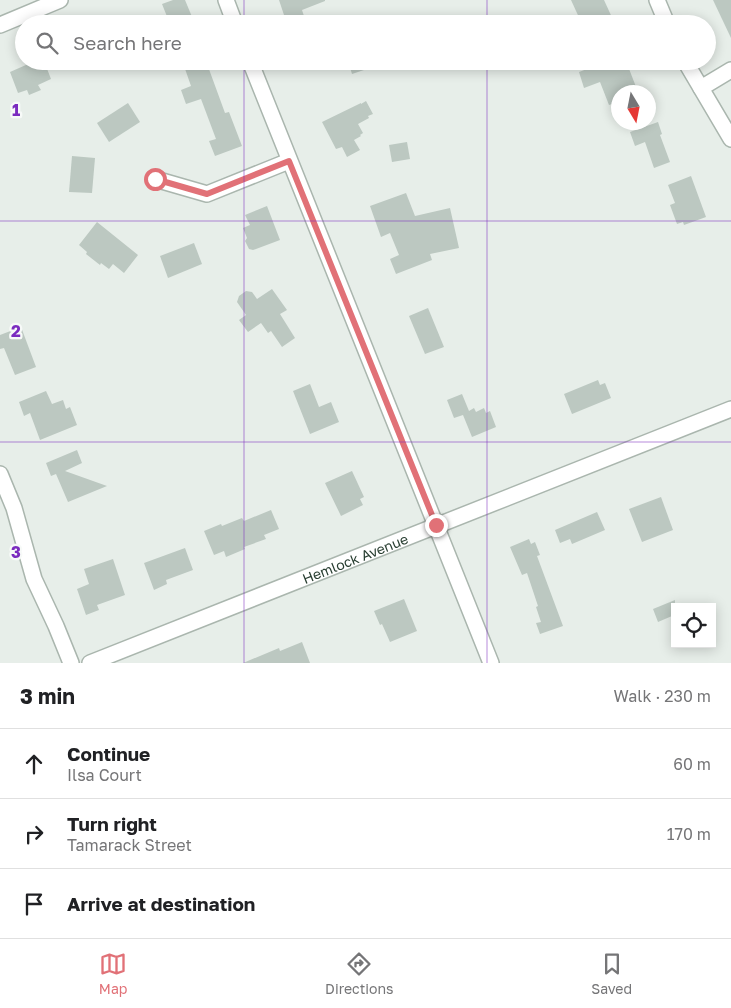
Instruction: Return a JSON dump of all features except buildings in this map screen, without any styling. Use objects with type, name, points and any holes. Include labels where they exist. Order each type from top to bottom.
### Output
[{"type":"street","points":[[24,15],[60,0]]},
{"type":"street","points":[[226,0],[232,15]]},
{"type":"street","points":[[657,0],[663,15]]},
{"type":"street","points":[[0,25],[15,19]]},
{"type":"street","points":[[254,70],[491,663]]},
{"type":"street","points":[[690,70],[731,139]]},
{"type":"street","points":[[701,88],[731,70]]},
{"type":"street","points":[[155,179],[207,194],[289,161]]},
{"type":"street","name":"Hemlock Avenue","points":[[90,663],[731,409]]},
{"type":"street","points":[[0,474],[14,508],[34,579],[72,663]]},
{"type":"route","points":[[155,179],[207,194],[289,161],[436,525]]}]
